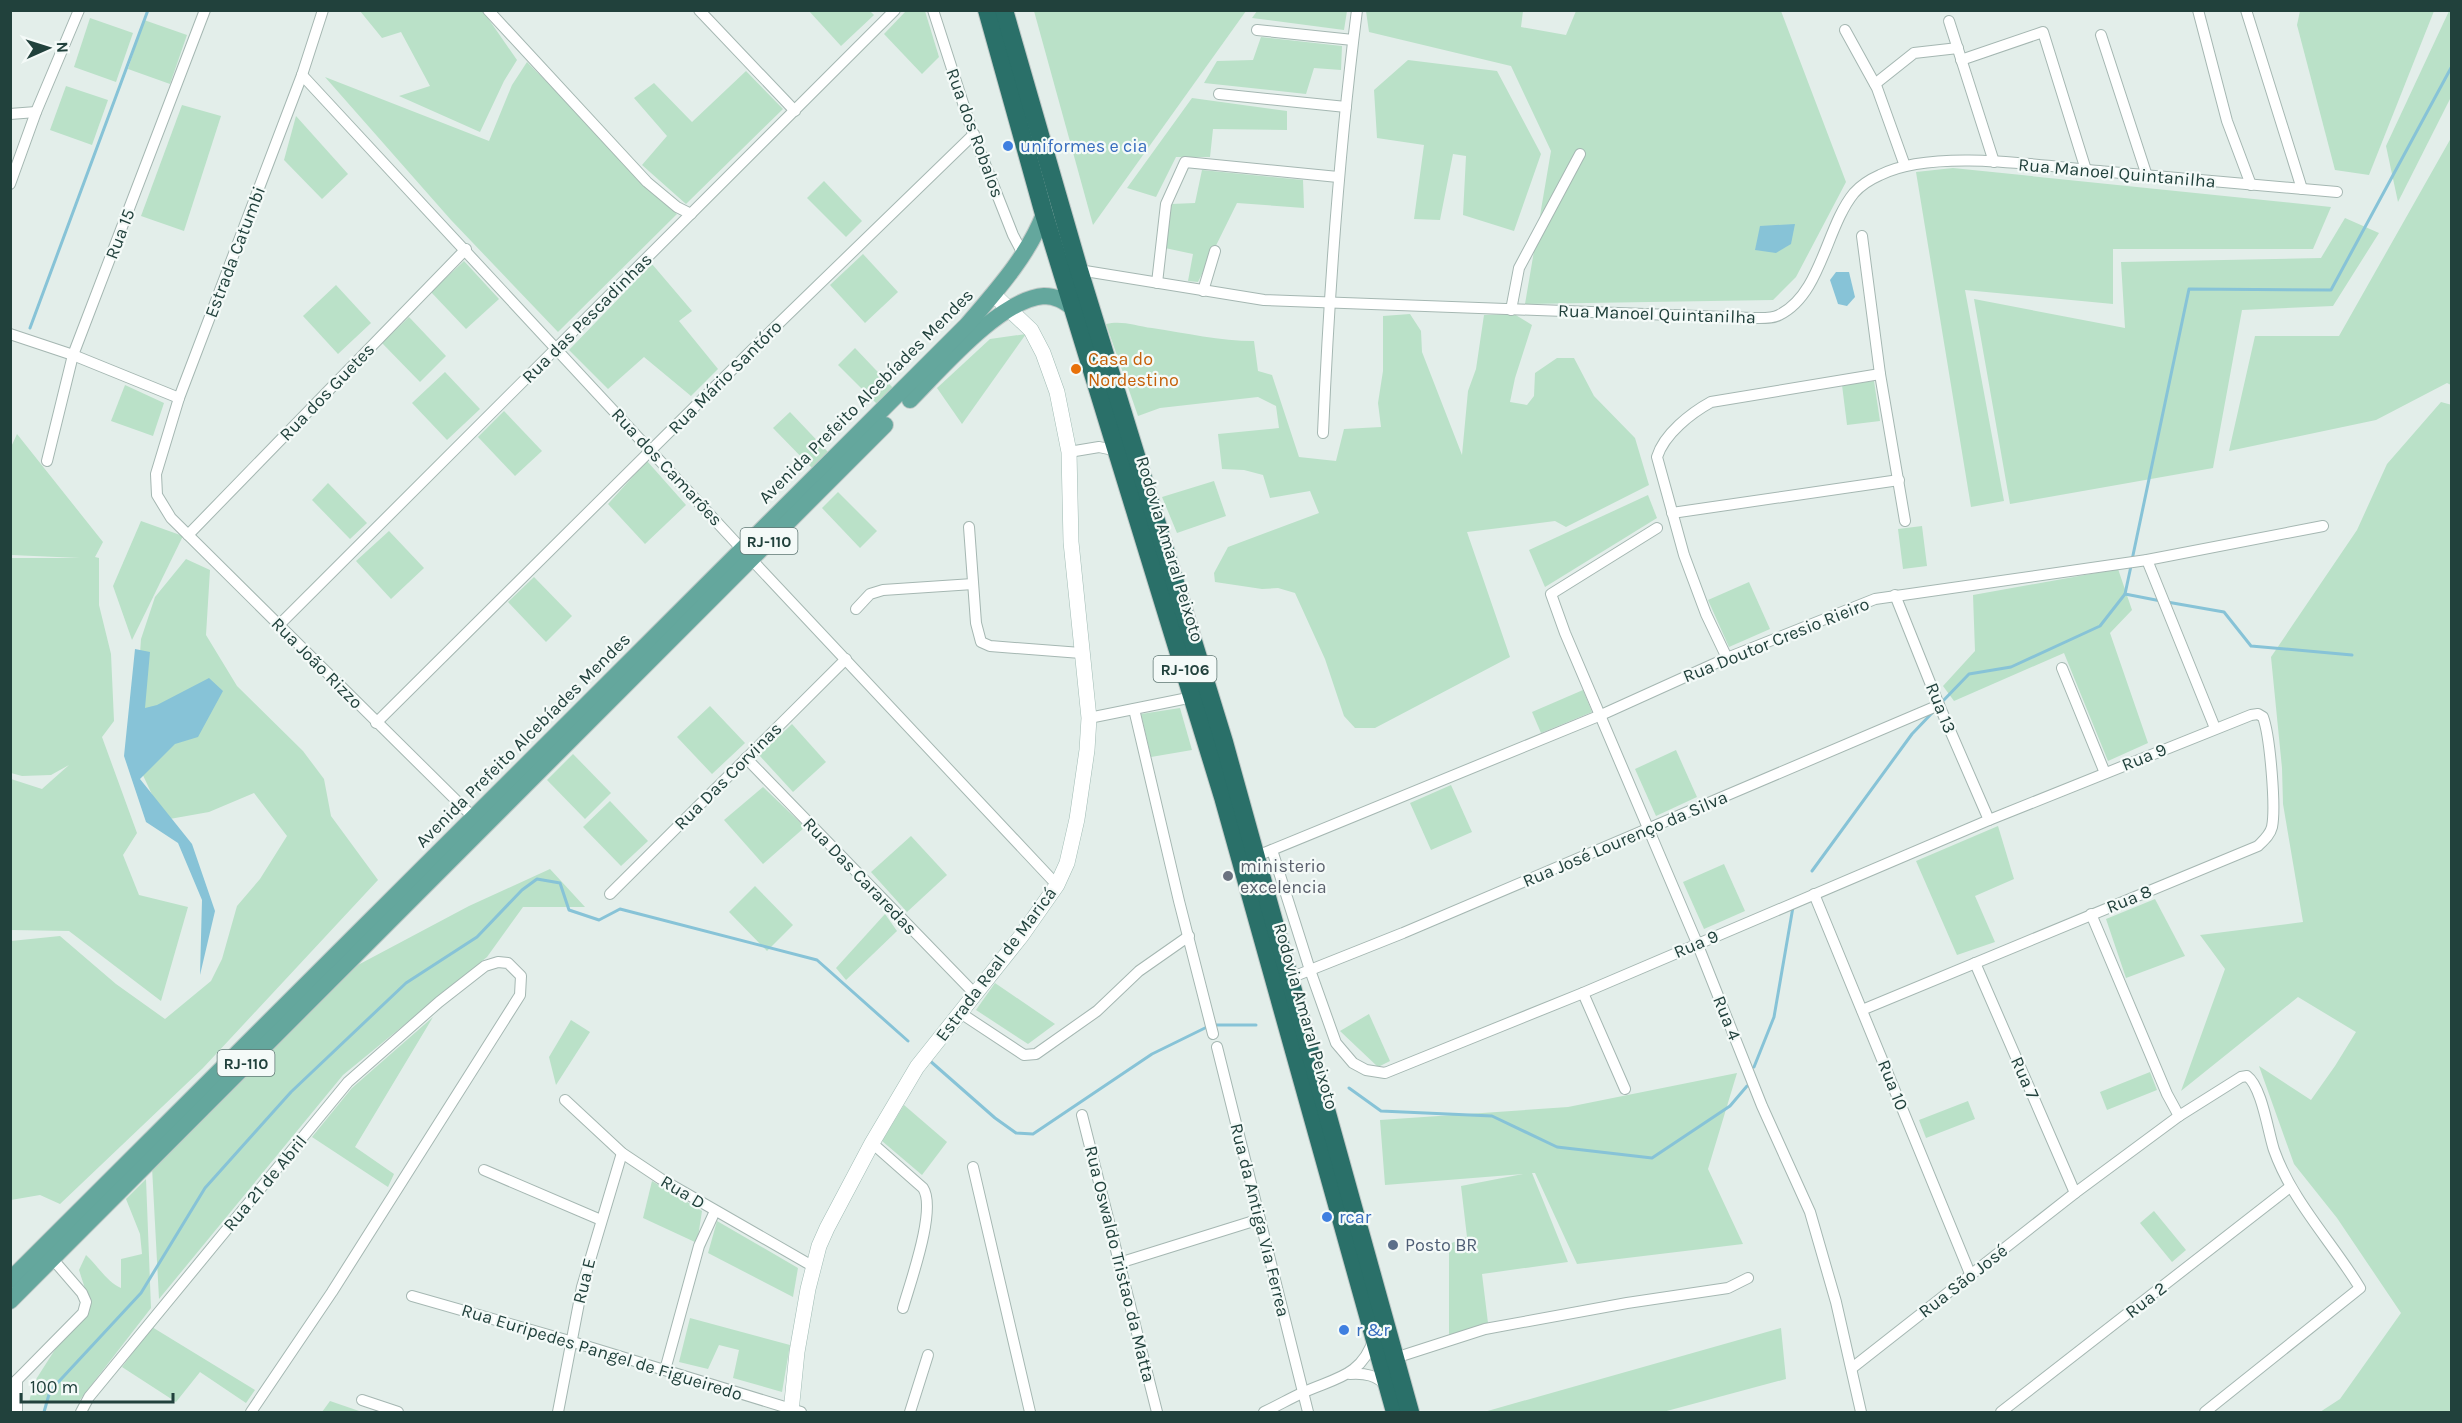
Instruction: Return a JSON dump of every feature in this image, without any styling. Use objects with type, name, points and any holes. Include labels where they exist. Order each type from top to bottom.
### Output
[{"type":"highway","name":"Rodovia Amaral Peixoto","points":[[987,10],[1044,214],[1223,796],[1395,1413]]},
{"type":"highway","name":"Rodovia Amaral Peixoto","points":[[1004,10],[1079,270],[1198,657],[1264,853],[1290,978],[1410,1413]]},
{"type":"main road","name":"Avenida Prefeito Alcebíades Mendes","points":[[10,1301],[47,1254],[952,349],[1036,235],[1044,214]]},
{"type":"main road","name":"Estrada Real de Maricá","points":[[794,1412],[797,1352],[814,1267],[827,1228],[872,1143],[917,1067],[1022,935],[1058,885],[1067,863],[1077,819],[1089,718],[1071,542],[1069,452],[1057,392],[1043,353],[1031,330],[993,294]]},
{"type":"main road","name":"Avenida Prefeito Alcebíades Mendes","points":[[952,349],[1010,308],[1044,296],[1059,298],[1073,308]]},
{"type":"main road","name":"Avenida Prefeito Alcebíades Mendes","points":[[10,1280],[47,1254]]},
{"type":"street","points":[[10,184],[36,112],[79,10]]},
{"type":"street","name":"Rua 15","points":[[47,461],[73,355],[205,10]]},
{"type":"street","name":"Estrada Catumbi","points":[[157,495],[156,474],[179,398],[302,75],[323,10]]},
{"type":"street","points":[[488,10],[647,182],[677,207],[691,214]]},
{"type":"street","points":[[699,10],[795,111]]},
{"type":"street","name":"Rua dos Robalos","points":[[933,10],[974,134],[1013,235],[1023,254]]},
{"type":"street","points":[[1323,433],[1328,303],[1338,177],[1357,10]]},
{"type":"street","points":[[2198,10],[2227,121],[2251,185]]},
{"type":"street","points":[[2247,10],[2302,189]]},
{"type":"street","name":"Rua das Pescadinhas","points":[[279,625],[795,111],[888,13]]},
{"type":"street","points":[[1949,21],[1994,162]]},
{"type":"street","points":[[1257,30],[1353,39]]},
{"type":"street","points":[[1845,30],[1875,84],[1905,166]]},
{"type":"street","points":[[1962,60],[2043,32],[2086,170]]},
{"type":"street","points":[[2101,34],[2147,176]]},
{"type":"street","points":[[1875,84],[1914,53],[1958,48]]},
{"type":"street","name":"Rua dos Camarões","points":[[302,75],[1058,885]]},
{"type":"street","points":[[1219,94],[1346,107]]},
{"type":"street","points":[[10,114],[36,112]]},
{"type":"street","name":"Rua Mário Santóro","points":[[376,723],[974,134]]},
{"type":"street","points":[[1511,309],[1519,268],[1580,154]]},
{"type":"street","name":"Rua Manoel Quintanilha","points":[[1079,270],[1264,300],[1601,312],[1686,318],[1777,316],[1796,304],[1802,296],[1837,223],[1855,192],[1881,174],[1905,166],[1930,161],[1994,162],[2337,192]]},
{"type":"street","points":[[1157,283],[1166,204],[1185,162],[1338,177]]},
{"type":"street","points":[[1862,236],[1880,374],[1905,521]]},
{"type":"street","name":"Rua dos Guetes","points":[[188,535],[466,249]]},
{"type":"street","points":[[1203,291],[1215,250]]},
{"type":"street","points":[[10,334],[73,355],[179,398]]},
{"type":"street","points":[[1727,658],[1696,589],[1672,513],[1657,457],[1661,445],[1701,408],[1711,402],[1880,374]]},
{"type":"street","points":[[1069,452],[1116,443]]},
{"type":"street","points":[[1672,513],[1899,480]]},
{"type":"street","name":"Rua João Rizzo","points":[[157,495],[171,518],[376,723],[478,821]]},
{"type":"street","name":"Rua Doutor Cresio Rieiro","points":[[1264,853],[1601,715],[1727,658],[1875,599],[2137,561],[2323,526]]},
{"type":"street","points":[[969,527],[977,633],[984,644],[1081,653]]},
{"type":"street","name":"Rua 4","points":[[1657,528],[1551,594],[1565,633],[1697,943],[1762,1106],[1810,1212],[1824,1254],[1861,1413]]},
{"type":"street","points":[[2137,561],[2215,728]]},
{"type":"street","points":[[856,609],[870,594],[883,590],[973,584]]},
{"type":"street","name":"Rua 13","points":[[1895,595],[1939,705],[1989,820]]},
{"type":"street","name":"Rua Das Corvinas","points":[[610,894],[846,659]]},
{"type":"street","points":[[2062,668],[2105,773]]},
{"type":"street","points":[[1089,718],[1193,697]]},
{"type":"street","name":"Rua José Lourenço da Silva","points":[[1290,978],[1649,829],[1939,705]]},
{"type":"street","points":[[1134,710],[1213,1034]]},
{"type":"street","name":"Rua 8","points":[[1862,1010],[2258,846],[2269,834],[2273,810],[2265,722],[2261,714],[2251,715]]},
{"type":"street","name":"Rua 9","points":[[1264,853],[1310,970],[1335,1043],[1353,1063],[1377,1073],[1386,1073],[1583,993],[1989,820],[2251,715]]},
{"type":"street","name":"Rua Das Cararedas","points":[[746,758],[975,994]]},
{"type":"street","name":"Rua 10","points":[[1814,894],[1971,1276]]},
{"type":"street","points":[[2091,915],[2167,1094],[2179,1116]]},
{"type":"street","points":[[959,1012],[1024,1055],[1036,1054],[1097,1011],[1139,971],[1189,936]]},
{"type":"street","name":"Rua 21 de Abril","points":[[81,1413],[89,1397],[348,1082],[473,975],[492,964],[508,963],[521,976],[520,995],[345,1272],[251,1413]]},
{"type":"street","name":"Rua 7","points":[[1975,963],[2075,1193]]},
{"type":"street","points":[[1583,993],[1624,1089]]},
{"type":"street","name":"Rua da Antiga Via Ferrea","points":[[1217,1047],[1308,1413]]},
{"type":"street","name":"Rua São José","points":[[1852,1368],[2075,1193],[2179,1116],[2241,1077],[2249,1077],[2255,1088],[2274,1150],[2290,1187]]},
{"type":"street","name":"Rua D","points":[[566,1100],[622,1153],[715,1211],[814,1267]]},
{"type":"street","name":"Rua Oswaldo Tristao da Matta","points":[[1082,1115],[1157,1413]]},
{"type":"street","points":[[872,1143],[923,1188],[927,1196],[921,1246],[903,1308]]},
{"type":"street","name":"Rua E","points":[[558,1413],[580,1296],[622,1153]]},
{"type":"street","points":[[973,1167],[1030,1413]]},
{"type":"street","points":[[484,1170],[601,1220]]},
{"type":"street","points":[[2205,1413],[2360,1288],[2290,1187]]},
{"type":"street","name":"Rua 2","points":[[2001,1413],[2290,1187]]},
{"type":"street","points":[[666,1370],[699,1246],[715,1211]]},
{"type":"street","points":[[1119,1263],[1260,1219]]},
{"type":"street","points":[[17,1413],[14,1384],[82,1313],[86,1302],[82,1293],[47,1254]]},
{"type":"street","points":[[1395,1358],[1485,1329],[1638,1301],[1728,1288],[1748,1278]]},
{"type":"street","name":"Rua Euripedes Pangel de Figueiredo","points":[[412,1296],[666,1370],[794,1412]]},
{"type":"street","points":[[1350,1374],[1366,1357],[1374,1338]]},
{"type":"street","points":[[910,1413],[928,1355]]},
{"type":"street","points":[[1264,1413],[1303,1393],[1350,1374],[1360,1373],[1373,1376],[1388,1389]]},
{"type":"street","points":[[362,1400],[398,1413]]},
{"type":"green space","points":[[360,11],[483,11],[517,60],[504,81],[480,132],[399,96],[430,86],[401,32],[382,38]]},
{"type":"green space","points":[[809,11],[870,11],[874,15],[841,46]]},
{"type":"green space","points":[[906,11],[925,11],[939,57],[922,74],[884,34]]},
{"type":"green space","points":[[1034,11],[1246,11],[1093,225]]},
{"type":"green space","points":[[1257,11],[1347,11],[1344,30],[1252,18]]},
{"type":"green space","points":[[1366,11],[1523,11],[1521,27],[1566,35],[1576,11],[1781,11],[1846,182],[1796,277],[1773,300],[1525,304],[1551,151],[1511,66],[1369,32]]},
{"type":"green space","points":[[2300,11],[2434,11],[2369,175],[2335,170],[2297,25]]},
{"type":"green space","points":[[2449,11],[2452,11],[2451,97],[2398,202],[2386,146]]},
{"type":"green space","points":[[90,18],[133,33],[116,82],[74,67]]},
{"type":"green space","points":[[144,20],[187,35],[170,84],[128,69]]},
{"type":"green space","points":[[1261,37],[1342,46],[1341,70],[1314,68],[1306,94],[1204,83],[1217,61],[1253,60]]},
{"type":"green space","points":[[1408,60],[1497,71],[1541,154],[1514,231],[1463,215],[1466,156],[1453,154],[1440,220],[1414,219],[1424,145],[1377,138],[1374,90]]},
{"type":"green space","points":[[527,62],[677,214],[558,332],[451,220],[325,77],[489,141],[512,85]]},
{"type":"green space","points":[[746,71],[783,109],[686,204],[642,165],[667,136],[634,98],[654,83],[692,122]]},
{"type":"green space","points":[[66,86],[108,100],[92,145],[50,130]]},
{"type":"green space","points":[[1192,98],[1287,111],[1287,130],[1213,129],[1210,157],[1176,157],[1156,197],[1127,188]]},
{"type":"green space","points":[[182,105],[221,116],[184,231],[141,216]]},
{"type":"green space","points":[[296,116],[348,174],[322,199],[284,160]]},
{"type":"green space","points":[[2451,138],[2451,385],[2447,383],[2376,420],[2229,451],[2255,336],[2339,336]]},
{"type":"green space","points":[[1953,168],[2331,207],[2313,249],[2113,249],[2113,304],[1965,290],[2004,501],[1971,507],[1916,172]]},
{"type":"green space","points":[[1202,170],[1303,180],[1304,208],[1237,203],[1198,282],[1188,281],[1193,254],[1165,248],[1171,204],[1195,203]]},
{"type":"green space","points":[[824,181],[862,221],[846,237],[807,198]]},
{"type":"green space","points":[[2345,218],[2379,233],[2333,306],[2242,310],[2213,468],[2010,504],[1974,299],[2125,328],[2121,262],[2321,258]]},
{"type":"green space","points":[[863,254],[898,292],[865,323],[830,285]]},
{"type":"green space","points":[[464,261],[499,299],[466,329],[431,292]]},
{"type":"green space","points":[[652,264],[692,311],[679,321],[718,369],[691,396],[644,357],[608,389],[569,350]]},
{"type":"green space","points":[[336,285],[371,323],[338,354],[303,316]]},
{"type":"green space","points":[[1410,314],[1421,331],[1422,352],[1462,455],[1468,391],[1476,369],[1484,315],[1514,314],[1532,325],[1510,402],[1527,405],[1534,396],[1535,373],[1557,358],[1574,358],[1594,396],[1635,438],[1649,485],[1566,527],[1555,521],[1467,532],[1510,657],[1375,728],[1355,728],[1344,716],[1325,659],[1295,593],[1278,588],[1262,589],[1215,582],[1214,573],[1228,547],[1319,513],[1310,491],[1270,498],[1263,475],[1244,470],[1222,469],[1218,434],[1279,428],[1276,406],[1258,397],[1160,408],[1138,416],[1106,324],[1123,323],[1216,338],[1254,341],[1258,371],[1272,375],[1299,457],[1336,461],[1344,429],[1381,427],[1378,403],[1383,371],[1383,316]]},
{"type":"green space","points":[[409,317],[446,356],[420,382],[382,343]]},
{"type":"green space","points":[[1026,334],[962,424],[937,388],[990,339]]},
{"type":"green space","points":[[855,348],[893,388],[877,404],[838,365]]},
{"type":"green space","points":[[445,372],[480,409],[447,440],[412,403]]},
{"type":"green space","points":[[1874,381],[1880,421],[1847,425],[1842,385]]},
{"type":"green space","points":[[125,385],[164,403],[153,436],[111,421]]},
{"type":"green space","points":[[2441,402],[2452,405],[2451,1412],[2320,1412],[2340,1399],[2401,1313],[2337,1218],[2294,1164],[2259,1066],[2311,1100],[2356,1032],[2298,997],[2181,1091],[2225,969],[2200,935],[2303,922],[2283,804],[2282,768],[2271,657],[2357,530],[2387,464]]},
{"type":"green space","points":[[504,411],[542,451],[515,476],[478,437]]},
{"type":"green space","points":[[790,412],[828,452],[812,468],[773,428]]},
{"type":"green space","points":[[17,434],[103,542],[95,557],[99,558],[99,605],[111,654],[114,721],[102,737],[137,833],[123,855],[139,895],[188,907],[161,1001],[69,931],[11,930],[11,779],[42,789],[69,765],[51,775],[22,776],[11,773],[11,558],[80,558],[11,555],[11,447]]},
{"type":"green space","points":[[647,461],[686,505],[645,544],[608,504]]},
{"type":"green space","points":[[1214,481],[1226,516],[1177,533],[1162,497]]},
{"type":"green space","points":[[328,483],[367,523],[350,539],[312,500]]},
{"type":"green space","points":[[838,492],[877,531],[860,548],[822,508]]},
{"type":"green space","points":[[1648,495],[1657,518],[1545,587],[1529,550]]},
{"type":"green space","points":[[141,521],[183,536],[132,640],[113,586]]},
{"type":"green space","points":[[1922,526],[1927,566],[1903,569],[1898,529]]},
{"type":"green space","points":[[389,531],[424,568],[391,599],[356,561]]},
{"type":"green space","points":[[186,559],[210,570],[206,635],[237,686],[303,751],[324,779],[331,816],[378,880],[203,1068],[60,1204],[40,1195],[11,1200],[11,941],[60,936],[116,984],[165,1019],[211,981],[222,959],[237,906],[260,879],[287,836],[254,793],[209,812],[164,820],[133,754],[141,639],[155,597]]},
{"type":"green space","points":[[2118,569],[2132,610],[2110,633],[2148,743],[2108,761],[2064,653],[1954,701],[1943,686],[1975,651],[1973,595]]},
{"type":"green space","points":[[534,577],[572,616],[546,642],[508,602]]},
{"type":"green space","points":[[1749,582],[1770,629],[1729,647],[1708,600]]},
{"type":"green space","points":[[1583,690],[1592,712],[1541,733],[1532,712]]},
{"type":"green space","points":[[710,706],[745,743],[712,774],[677,737]]},
{"type":"green space","points":[[1180,708],[1192,750],[1151,757],[1141,714]]},
{"type":"green space","points":[[792,724],[826,762],[793,792],[759,755]]},
{"type":"green space","points":[[1676,750],[1697,797],[1656,816],[1635,769]]},
{"type":"green space","points":[[573,754],[611,793],[585,819],[547,780]]},
{"type":"green space","points":[[1451,785],[1472,832],[1431,850],[1410,803]]},
{"type":"green space","points":[[763,787],[805,827],[763,864],[724,820]]},
{"type":"green space","points":[[610,801],[648,841],[621,866],[583,827]]},
{"type":"green space","points":[[1998,826],[2014,879],[1975,896],[1995,942],[1957,955],[1916,861]]},
{"type":"green space","points":[[911,836],[947,875],[907,912],[871,872]]},
{"type":"green space","points":[[1724,864],[1745,911],[1704,929],[1683,882]]},
{"type":"green space","points":[[550,869],[585,907],[523,907],[487,957],[343,1075],[159,1299],[152,1167],[356,966],[469,906]]},
{"type":"green space","points":[[755,886],[793,925],[767,951],[729,912]]},
{"type":"green space","points":[[2155,899],[2185,956],[2126,978],[2106,919]]},
{"type":"green space","points":[[885,914],[897,931],[846,980],[836,968]]},
{"type":"green space","points":[[995,983],[1055,1024],[1028,1044],[976,1010]]},
{"type":"green space","points":[[1369,1014],[1390,1061],[1378,1067],[1340,1031]]},
{"type":"green space","points":[[433,1017],[355,1147],[394,1174],[388,1187],[312,1137],[352,1088]]},
{"type":"green space","points":[[571,1020],[590,1032],[556,1085],[549,1057]]},
{"type":"green space","points":[[2150,1072],[2157,1090],[2107,1110],[2100,1092]]},
{"type":"green space","points":[[1737,1073],[1708,1169],[1743,1244],[1577,1264],[1535,1173],[1532,1173],[1568,1262],[1482,1274],[1488,1323],[1449,1335],[1449,1244],[1467,1237],[1461,1186],[1523,1174],[1385,1185],[1380,1120],[1568,1107]]},
{"type":"green space","points":[[1968,1101],[1975,1119],[1926,1138],[1919,1120]]},
{"type":"green space","points":[[904,1105],[947,1142],[922,1175],[882,1141]]},
{"type":"green space","points":[[146,1179],[151,1308],[79,1401],[29,1403],[33,1384],[88,1298],[79,1270],[86,1255],[107,1278],[121,1288],[121,1259],[142,1254],[140,1234],[126,1199]]},
{"type":"green space","points":[[652,1181],[702,1211],[697,1243],[643,1218]]},
{"type":"green space","points":[[2154,1211],[2186,1250],[2172,1262],[2140,1223]]},
{"type":"green space","points":[[717,1221],[798,1268],[793,1297],[708,1253]]},
{"type":"green space","points":[[690,1318],[790,1345],[782,1392],[733,1378],[739,1350],[719,1345],[708,1369],[679,1362]]},
{"type":"green space","points":[[152,1327],[255,1390],[246,1403],[200,1372],[176,1402],[122,1367]]},
{"type":"green space","points":[[1781,1328],[1786,1379],[1663,1412],[1484,1412]]},
{"type":"green space","points":[[330,1401],[362,1412],[322,1412]]},
{"type":"water","points":[[1795,224],[1791,244],[1776,253],[1755,250],[1760,226]]},
{"type":"water","points":[[1836,272],[1849,272],[1855,297],[1847,306],[1838,304],[1830,280]]},
{"type":"water","points":[[135,649],[150,652],[145,708],[157,705],[209,678],[223,691],[198,737],[175,744],[140,779],[192,844],[215,911],[200,975],[202,900],[178,843],[146,822],[124,756]]},
{"type":"waterway","points":[[30,328],[148,10]]},
{"type":"waterway","points":[[2132,560],[2189,289],[2331,290],[2452,66]]},
{"type":"waterway","points":[[2125,594],[2131,566]]},
{"type":"waterway","points":[[1941,703],[1969,674],[2011,667],[2100,626],[2125,594],[2161,601]]},
{"type":"waterway","points":[[2167,602],[2224,612],[2251,646],[2352,655]]},
{"type":"waterway","points":[[1812,871],[1912,734],[1933,712]]},
{"type":"waterway","points":[[44,1412],[50,1391],[141,1293],[205,1188],[291,1092],[406,983],[477,937],[522,890],[537,879],[560,883],[569,910],[599,920],[620,909],[817,960],[908,1041]]},
{"type":"waterway","points":[[1754,1067],[1774,1017],[1793,907]]},
{"type":"waterway","points":[[1213,1025],[1256,1025]]},
{"type":"waterway","points":[[929,1060],[995,1118],[1016,1133],[1033,1134],[1152,1054],[1207,1027]]},
{"type":"waterway","points":[[1349,1088],[1381,1111],[1492,1116],[1557,1147],[1652,1158],[1730,1106],[1747,1086]]},
{"type":"place","name":"uniformes e cia","points":[[1008,146]]},
{"type":"place","name":"Casa do Nordestino","points":[[1076,369]]},
{"type":"place","name":"ministerio excelencia","points":[[1228,876]]},
{"type":"place","name":"rcar","points":[[1327,1217]]},
{"type":"place","name":"Posto BR","points":[[1393,1245]]},
{"type":"place","name":"r &r","points":[[1344,1330]]}]
